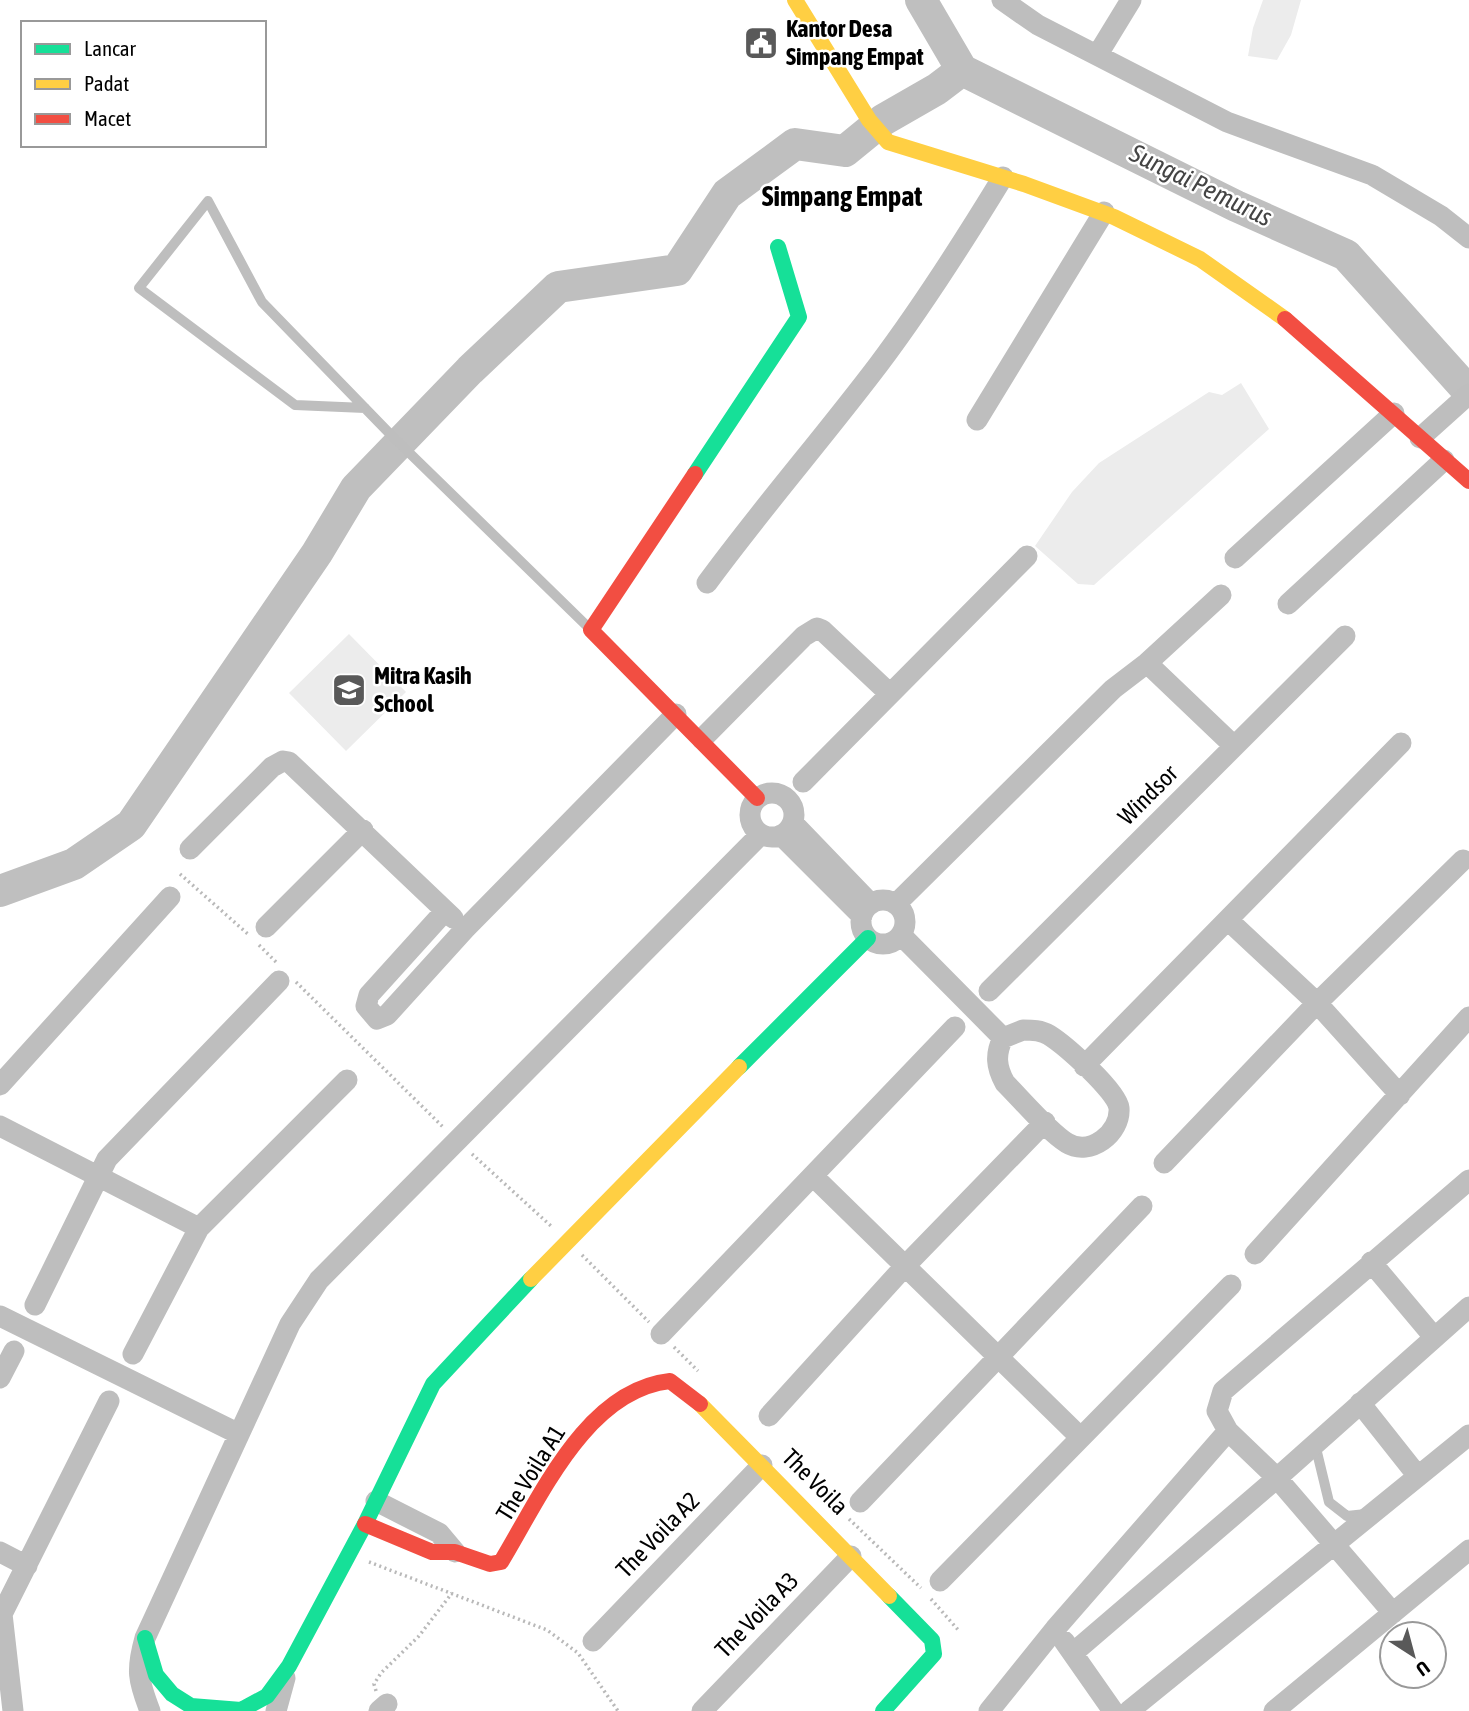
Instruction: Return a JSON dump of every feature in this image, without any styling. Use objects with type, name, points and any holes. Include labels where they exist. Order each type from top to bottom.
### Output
[{"type":"street","points":[[795,0],[869,120],[888,142],[1003,177],[1104,212],[1177,247],[1238,283],[1297,327],[1469,481]]},
{"type":"street","points":[[1002,0],[1038,25],[1227,122],[1372,175],[1441,216],[1469,238]]},
{"type":"street","points":[[1098,54],[1131,0]]},
{"type":"street","points":[[707,583],[748,526],[886,355],[935,287],[1003,177]]},
{"type":"street","points":[[976,420],[1104,212]]},
{"type":"street","points":[[757,798],[702,739],[591,630],[799,317],[778,247]]},
{"type":"street","points":[[1420,438],[1465,398]]},
{"type":"street","points":[[1235,558],[1394,413]]},
{"type":"street","points":[[1289,604],[1444,460]]},
{"type":"street","points":[[803,782],[1027,556]]},
{"type":"street","points":[[896,904],[1113,689],[1147,663],[1221,595]]},
{"type":"street","points":[[702,739],[804,636],[817,628],[822,629],[890,694]]},
{"type":"street","name":"Windsor","points":[[989,991],[1345,636]]},
{"type":"street","points":[[1147,663],[1234,746]]},
{"type":"street","points":[[445,911],[369,995],[366,1006],[377,1019],[387,1015],[465,929],[676,714]]},
{"type":"street","points":[[1084,1066],[1401,743]]},
{"type":"street","points":[[190,849],[272,767],[283,761],[297,766],[465,929]]},
{"type":"street","points":[[150,1711],[138,1680],[138,1664],[145,1638],[237,1433],[290,1324],[319,1280],[778,831],[793,805],[783,795],[767,793],[757,798],[750,817],[778,831],[866,910]]},
{"type":"street","points":[[266,927],[363,830]]},
{"type":"street","points":[[1164,1163],[1317,1003],[1463,860]]},
{"type":"street","points":[[0,1085],[170,897]]},
{"type":"street","points":[[879,900],[896,904],[905,920],[901,935],[889,943],[881,944],[867,939],[863,932],[866,910],[879,900]]},
{"type":"street","points":[[1228,920],[1317,1003],[1400,1095]]},
{"type":"street","points":[[901,935],[1003,1038]]},
{"type":"street","points":[[145,1638],[156,1675],[173,1694],[191,1706],[241,1710],[267,1696],[289,1666],[365,1524],[433,1384],[566,1240],[867,939]]},
{"type":"street","points":[[35,1305],[97,1176],[119,1146],[279,981]]},
{"type":"street","points":[[1255,1254],[1469,1017]]},
{"type":"street","points":[[661,1334],[955,1027]]},
{"type":"street","points":[[1023,1030],[1036,1030],[1049,1035],[1113,1093],[1119,1106],[1116,1125],[1101,1143],[1076,1146],[1067,1143],[1005,1083],[999,1072],[998,1049],[1003,1038],[1023,1030]]},
{"type":"street","points":[[133,1354],[199,1228],[347,1080]]},
{"type":"street","points":[[769,1416],[906,1265],[1045,1122]]},
{"type":"street","points":[[0,1126],[199,1228]]},
{"type":"street","points":[[814,1177],[1079,1436]]},
{"type":"street","points":[[1393,1613],[1277,1478],[1228,1431],[1217,1411],[1223,1391],[1469,1180]]},
{"type":"street","points":[[860,1502],[1142,1206]]},
{"type":"street","points":[[1371,1262],[1434,1337]]},
{"type":"street","points":[[940,1581],[1079,1436],[1231,1285]]},
{"type":"street","points":[[1073,1653],[1277,1478],[1469,1307]]},
{"type":"street","points":[[0,1316],[237,1433]]},
{"type":"street","points":[[0,1378],[14,1351]]},
{"type":"street","name":"The Voila","points":[[644,1385],[670,1381],[708,1411],[932,1640],[935,1647],[929,1661],[883,1711]]},
{"type":"street","name":"The Voila A1","points":[[455,1552],[490,1564],[501,1562],[574,1443],[604,1411],[644,1385]]},
{"type":"street","points":[[13,1711],[1,1616],[109,1401]]},
{"type":"street","points":[[1360,1403],[1417,1475]]},
{"type":"street","points":[[989,1711],[1055,1629],[1228,1431]]},
{"type":"street","points":[[1129,1711],[1469,1435]]},
{"type":"street","name":"The Voila A2","points":[[593,1641],[762,1465]]},
{"type":"street","points":[[376,1501],[439,1533],[455,1552]]},
{"type":"street","points":[[365,1524],[432,1552],[455,1552]]},
{"type":"street","points":[[1274,1711],[1469,1550]]},
{"type":"street","points":[[0,1552],[27,1566]]},
{"type":"street","name":"The Voila A3","points":[[702,1711],[851,1556]]},
{"type":"street","points":[[1055,1629],[1113,1711]]},
{"type":"street","points":[[276,1711],[289,1666]]},
{"type":"lane","points":[[365,408],[295,405],[139,288],[208,201],[262,302],[365,408],[392,436],[591,630]]},
{"type":"lane","points":[[1315,1444],[1329,1502],[1347,1516],[1372,1514]]},
{"type":"path","points":[[170,897],[190,849]]},
{"type":"path","points":[[349,1554],[547,1630],[578,1653],[618,1711]]},
{"type":"path","points":[[383,1708],[376,1690],[377,1678],[419,1636],[452,1594]]},
{"type":"shaded area","points":[[1263,0],[1301,0],[1291,35],[1277,60],[1248,56],[1253,28]]},
{"type":"shaded area","points":[[1241,383],[1269,429],[1094,585],[1078,584],[1035,546],[1072,492],[1099,463],[1209,392],[1222,395]]},
{"type":"shaded area","points":[[349,634],[406,692],[346,751],[289,693]]},
{"type":"waterway","name":"Sungai Pemurus","points":[[921,0],[962,70],[1236,206],[1346,255],[1469,392]]},
{"type":"waterway","points":[[0,891],[74,864],[131,825],[317,553],[356,488],[470,370],[558,287],[677,270],[727,194],[795,144],[845,151],[883,120],[937,89],[962,70]]},
{"type":"traffic: fast","points":[[695,474],[799,317],[778,247]]},
{"type":"traffic: fast","points":[[739,1067],[868,938]]},
{"type":"traffic: fast","points":[[145,1638],[156,1675],[172,1694],[191,1706],[241,1710],[267,1696],[289,1666],[365,1524],[433,1384],[531,1279]]},
{"type":"traffic: fast","points":[[883,1711],[934,1654],[932,1640],[889,1596]]},
{"type":"traffic: slow","points":[[795,0],[869,120],[888,142],[1024,184],[1114,217],[1200,259],[1285,319]]},
{"type":"traffic: slow","points":[[531,1279],[739,1067]]},
{"type":"traffic: slow","points":[[700,1404],[889,1596]]},
{"type":"traffic: jam","points":[[1285,319],[1469,481]]},
{"type":"traffic: jam","points":[[695,474],[591,630],[757,798]]},
{"type":"traffic: jam","points":[[365,1524],[432,1552],[455,1552],[490,1564],[501,1562],[549,1479],[569,1451],[590,1425],[614,1404],[640,1389],[670,1381],[700,1404]]},
{"type":"place","name":"Kantor Desa Simpang Empat","points":[[761,43]]},
{"type":"place","name":"Mitra Kasih School","points":[[349,690]]},
{"type":"district","name":"Simpang Empat","points":[[842,196]]}]
